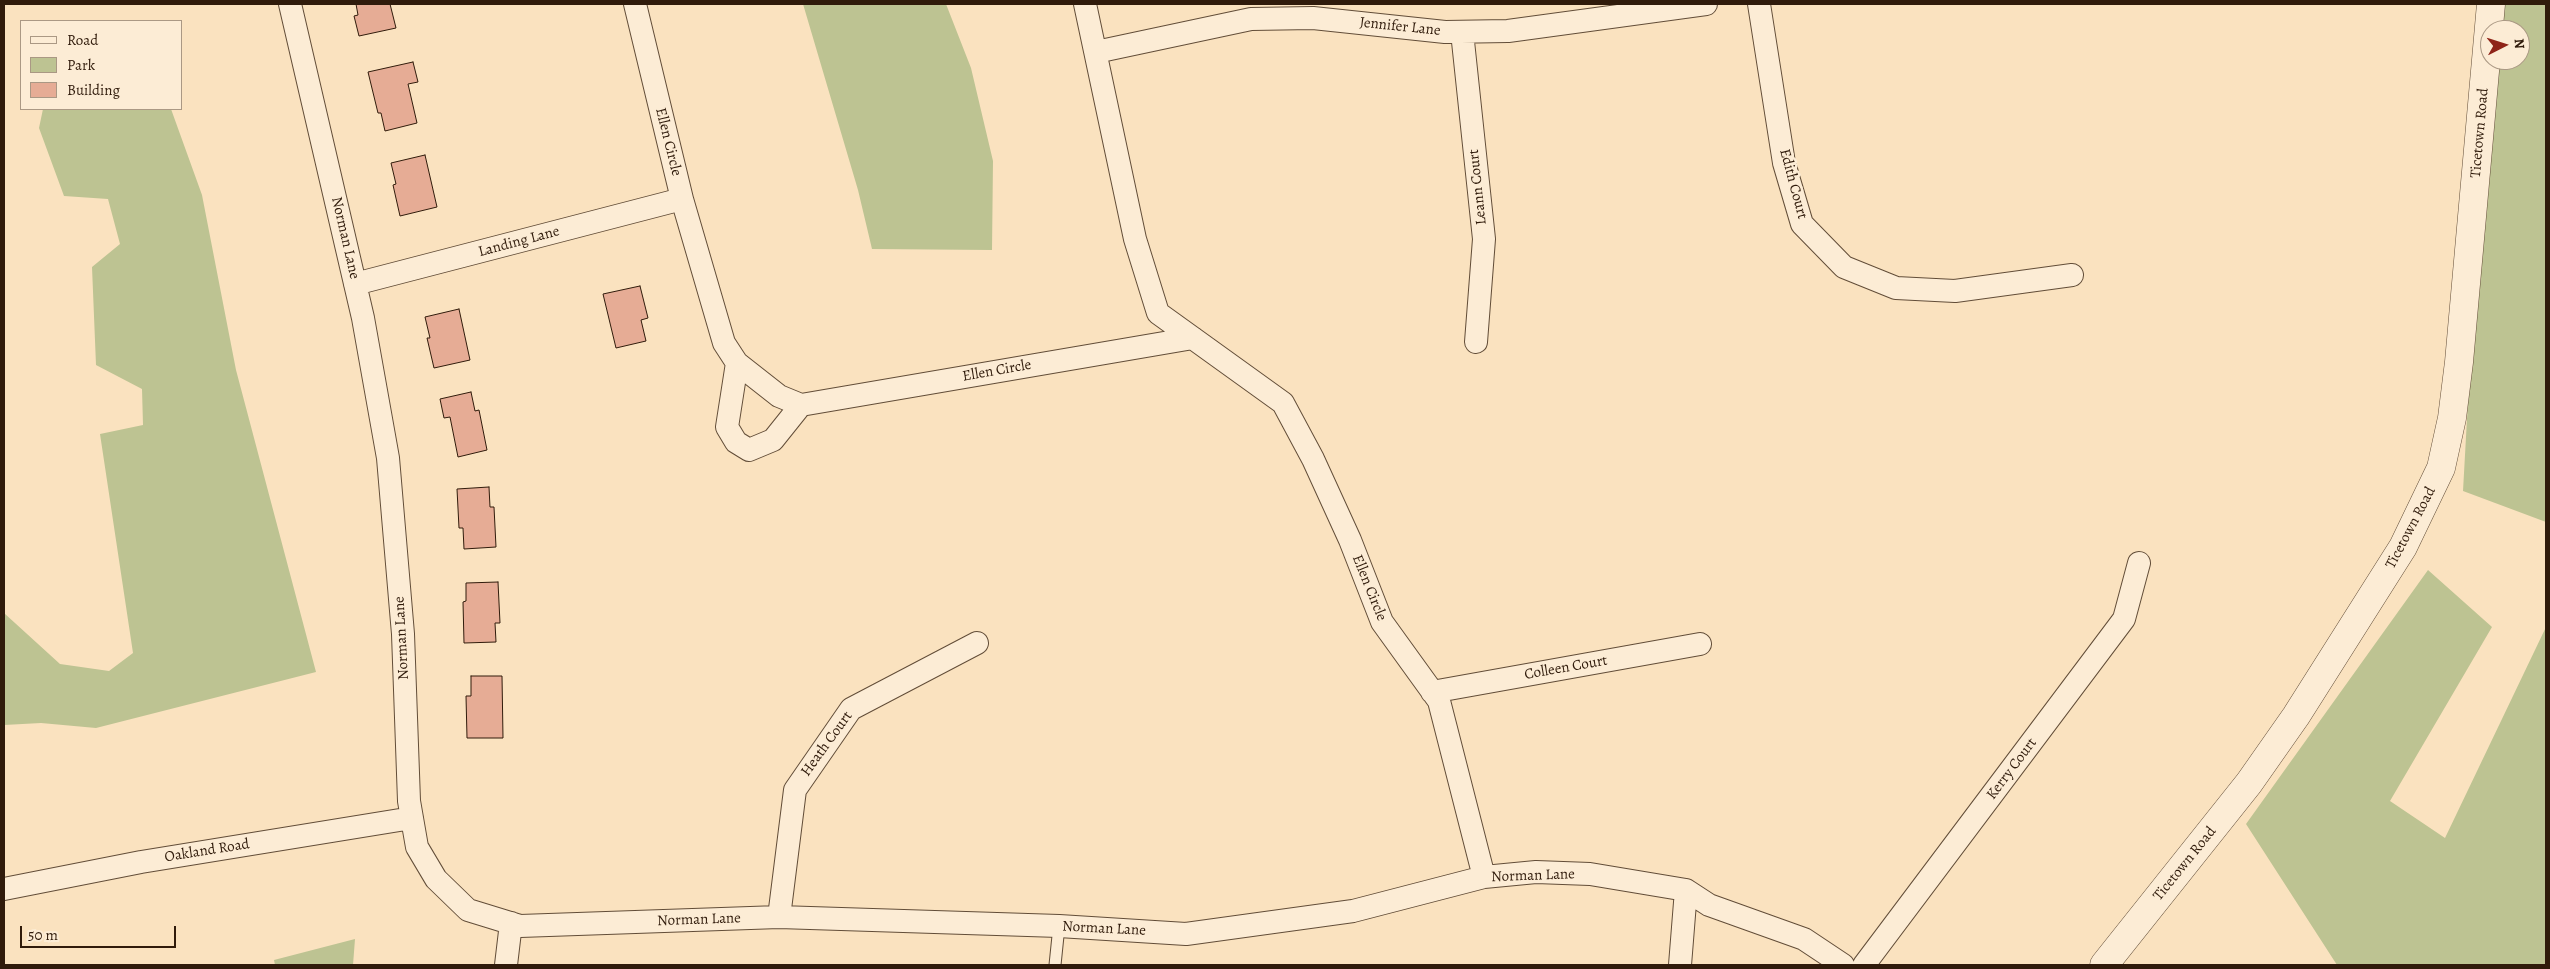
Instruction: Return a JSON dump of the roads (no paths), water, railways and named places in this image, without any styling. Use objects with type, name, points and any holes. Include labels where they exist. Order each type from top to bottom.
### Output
[{"type":"street","name":"Norman Lane","points":[[290,4],[355,284],[388,458],[403,634],[409,801],[416,847],[436,879],[468,910],[520,926],[779,917],[1059,926],[1186,934],[1354,911],[1484,877],[1536,872],[1590,874],[1686,890],[1709,905],[1804,939],[1844,965]]},
{"type":"street","name":"Ellen Circle","points":[[635,4],[682,199],[724,343],[737,363],[779,396],[801,405],[1192,338]]},
{"type":"street","name":"Ellen Circle","points":[[1085,4],[1135,239],[1158,313],[1283,403],[1317,468],[1350,540],[1382,622],[1439,701],[1484,877]]},
{"type":"street","name":"Jennifer Lane","points":[[1096,52],[1251,19],[1314,18],[1462,32],[1508,31],[1706,4]]},
{"type":"street","name":"Edith Court","points":[[1759,4],[1784,163],[1802,224],[1844,267],[1896,288],[1955,291],[2072,275]]},
{"type":"street","name":"Ticetown Road","points":[[2104,965],[2249,783],[2296,716],[2403,547],[2442,468],[2452,418],[2460,352],[2491,4]]},
{"type":"street","name":"Leann Court","points":[[1462,32],[1484,239],[1476,342]]},
{"type":"street","name":"Landing Lane","points":[[355,284],[682,199]]},
{"type":"street","points":[[737,363],[727,427],[736,442],[749,450],[773,440],[801,405]]},
{"type":"street","name":"Kerry Court","points":[[1864,965],[2124,620],[2139,563]]},
{"type":"street","name":"Heath Court","points":[[779,917],[795,790],[851,709],[976,643]]},
{"type":"street","name":"Colleen Court","points":[[1432,692],[1700,644]]},
{"type":"street","name":"Oakland Road","points":[[4,889],[141,862],[412,818]]},
{"type":"street","points":[[1680,965],[1686,890]]},
{"type":"street","points":[[506,965],[511,923]]},
{"type":"lane","points":[[1055,965],[1059,926]]}]
